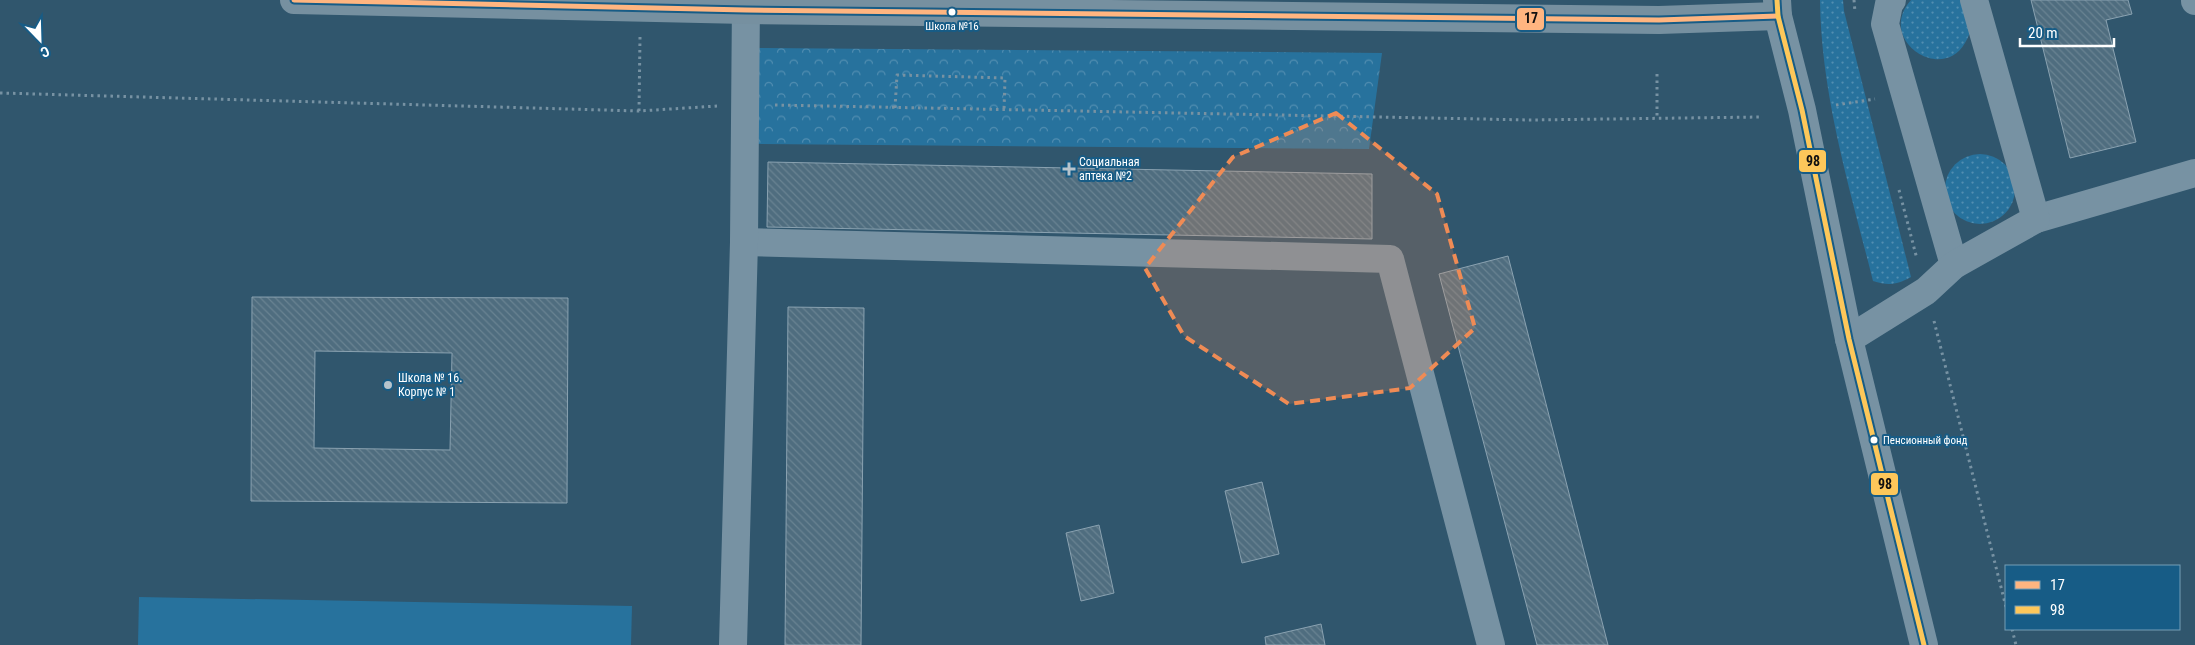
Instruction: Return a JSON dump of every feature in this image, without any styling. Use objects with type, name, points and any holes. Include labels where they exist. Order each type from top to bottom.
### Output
[{"type":"main road","points":[[294,0],[746,5],[1658,20],[1777,8]]},
{"type":"street","points":[[1892,0],[1889,4],[1885,24],[1954,265]]},
{"type":"street","points":[[1974,0],[2036,219]]},
{"type":"street","points":[[733,645],[744,242],[746,5]]},
{"type":"street","points":[[1777,8],[1802,110],[1849,339],[1924,645]]},
{"type":"street","points":[[1849,339],[1926,291],[1954,265],[2036,219],[2195,173]]},
{"type":"street","points":[[744,242],[1390,259],[1491,645]]},
{"type":"path","points":[[639,111],[640,37]]},
{"type":"path","points":[[1657,74],[1657,118]]},
{"type":"path","points":[[895,108],[897,75],[1005,78],[1004,110]]},
{"type":"path","points":[[0,93],[639,111],[745,105],[1530,120],[1760,117]]},
{"type":"path","points":[[1836,105],[1875,99]]},
{"type":"path","points":[[2012,630],[2016,645]]},
{"type":"highlighted area","points":[[1336,113],[1437,194],[1475,328],[1410,388],[1289,404],[1184,336],[1145,268],[1233,157]]},
{"type":"green space","points":[[1820,0],[1843,0],[1844,11],[1911,277],[1901,282],[1883,284],[1873,281],[1846,177],[1831,106],[1825,71]]},
{"type":"green space","points":[[1911,0],[1961,0],[1971,27],[1965,43],[1954,55],[1942,59],[1928,58],[1916,52],[1906,42],[1901,29],[1902,15]]},
{"type":"green space","points":[[759,48],[1382,53],[1369,149],[754,144]]},
{"type":"green space","points":[[1980,154],[1999,160],[2009,170],[2015,189],[2009,208],[1999,218],[1980,224],[1961,218],[1951,208],[1945,189],[1951,170],[1961,160]]},
{"type":"green space","points":[[139,597],[632,606],[631,645],[138,645]]},
{"type":"building","points":[[2031,0],[2128,0],[2132,14],[2106,20],[2136,142],[2070,158]]},
{"type":"building","points":[[768,162],[1372,174],[1372,239],[767,227]]},
{"type":"building","points":[[1508,256],[1608,645],[1537,645],[1439,274]]},
{"type":"building","points":[[252,297],[568,298],[567,503],[251,501]],"holes":[[[315,351],[452,353],[450,450],[314,448]]]},
{"type":"building","points":[[788,307],[864,308],[861,645],[785,645]]},
{"type":"building","points":[[1262,482],[1279,554],[1242,563],[1225,491]]},
{"type":"building","points":[[1099,525],[1114,593],[1081,601],[1066,533]]},
{"type":"building","points":[[1321,624],[1325,645],[1266,645],[1265,637]]},
{"type":"transit line","name":"17","points":[[294,0],[746,10],[1659,20],[1778,16]]},
{"type":"transit line","name":"98","points":[[1777,0],[1778,16],[1802,110],[1849,339],[1924,645]]},
{"type":"place","name":"Школа №16","points":[[952,12]]},
{"type":"place","name":"Социальная аптека №2","points":[[1069,169]]},
{"type":"place","name":"Школа № 16. Корпус № 1","points":[[388,385]]},
{"type":"place","name":"Пенсионный фонд","points":[[1874,440]]}]
